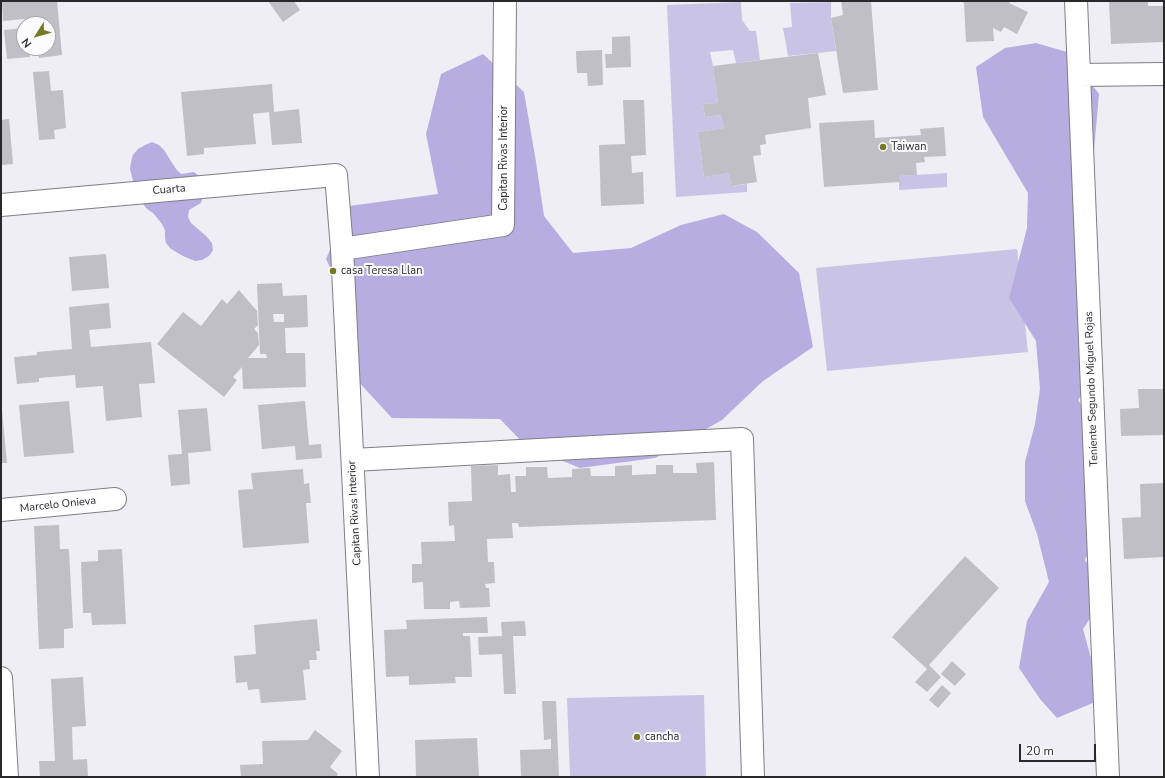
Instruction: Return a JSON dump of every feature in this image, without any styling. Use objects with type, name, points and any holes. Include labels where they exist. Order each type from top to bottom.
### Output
[{"type":"street","name":"Capitan Rivas Interior","points":[[342,249],[503,225],[505,1]]},
{"type":"street","name":"Teniente Segundo Miguel Rojas","points":[[1076,1],[1108,777]]},
{"type":"street","points":[[1079,75],[1164,74]]},
{"type":"street","name":"Capitan Rivas Interior","points":[[336,175],[342,249],[368,777]]},
{"type":"street","name":"Cuarta","points":[[1,205],[336,175]]},
{"type":"street","points":[[353,460],[742,439],[753,777]]},
{"type":"street","name":"Marcelo Onieva","points":[[1,510],[115,499]]},
{"type":"street","points":[[1,678],[7,777]]},
{"type":"shaded area","points":[[741,2],[742,20],[750,31],[756,31],[760,60],[736,63],[733,50],[710,52],[718,103],[703,104],[705,117],[721,115],[724,128],[698,132],[704,177],[729,173],[731,186],[747,184],[747,192],[676,197],[667,5]]},
{"type":"shaded area","points":[[831,2],[831,18],[836,51],[788,56],[783,28],[792,27],[790,3]]},
{"type":"shaded area","points":[[1036,43],[1067,52],[1099,94],[1092,173],[1100,370],[1078,400],[1101,433],[1103,519],[1085,560],[1108,591],[1083,629],[1100,700],[1057,718],[1040,699],[1019,668],[1027,621],[1049,582],[1037,534],[1025,501],[1025,462],[1035,424],[1040,389],[1036,341],[1009,298],[1027,228],[1028,193],[983,117],[976,67],[1005,48]]},
{"type":"shaded area","points":[[483,54],[524,92],[544,216],[573,253],[631,248],[681,225],[724,214],[757,232],[799,273],[813,347],[763,381],[722,420],[655,458],[580,468],[526,446],[500,419],[392,418],[355,378],[344,296],[326,259],[349,206],[438,194],[426,134],[441,74]]},
{"type":"shaded area","points":[[152,142],[159,145],[164,150],[181,174],[194,172],[199,176],[203,196],[201,203],[189,210],[188,217],[191,223],[212,243],[213,250],[209,256],[202,260],[195,261],[171,249],[166,243],[165,230],[162,224],[138,198],[130,169],[131,162],[133,155],[138,149]]},
{"type":"shaded area","points":[[947,173],[947,187],[899,190],[899,176]]},
{"type":"shaded area","points":[[1017,249],[1028,352],[827,371],[816,268]]},
{"type":"shaded area","name":"cancha","points":[[704,695],[706,777],[570,777],[567,698]]},
{"type":"building","points":[[2,1],[57,1],[62,55],[56,56],[56,16],[16,16],[16,20],[3,21]]},
{"type":"building","points":[[268,1],[294,1],[300,10],[283,22]]},
{"type":"building","points":[[841,1],[871,1],[878,90],[843,93],[831,18],[843,15]]},
{"type":"building","points":[[960,1],[1011,1],[1009,3],[1028,12],[1017,34],[1004,27],[1001,32],[993,28],[994,41],[966,42],[964,3]]},
{"type":"building","points":[[1109,1],[1148,1],[1148,6],[1164,6],[1164,42],[1111,44]]},
{"type":"building","points":[[16,29],[16,56],[30,57],[7,59],[4,30]]},
{"type":"building","points":[[630,36],[631,67],[606,68],[605,54],[612,54],[612,37]]},
{"type":"building","points":[[602,50],[603,85],[588,86],[587,73],[577,73],[576,51]]},
{"type":"building","points":[[818,53],[826,95],[808,98],[811,128],[765,135],[766,144],[760,145],[761,155],[753,156],[757,182],[731,186],[729,173],[704,177],[698,132],[724,128],[721,115],[705,117],[703,104],[718,103],[713,66]]},
{"type":"building","points":[[39,56],[54,56],[39,58]]},
{"type":"building","points":[[49,71],[51,91],[63,90],[66,128],[54,130],[55,139],[39,140],[33,72]]},
{"type":"building","points":[[272,84],[274,112],[299,109],[302,143],[272,145],[269,112],[253,114],[256,144],[204,148],[204,154],[187,156],[181,92]]},
{"type":"building","points":[[623,100],[644,100],[646,155],[631,156],[632,173],[643,172],[644,204],[601,206],[599,145],[625,144]]},
{"type":"building","points":[[9,119],[13,164],[1,165],[1,120]]},
{"type":"building","name":"Taiwan","points":[[874,120],[875,138],[921,135],[920,129],[944,127],[946,156],[924,157],[925,162],[916,163],[917,175],[899,176],[900,182],[824,187],[819,123]]},
{"type":"building","points":[[106,254],[109,288],[72,291],[69,257]]},
{"type":"building","points":[[282,283],[283,296],[307,295],[308,327],[285,328],[286,353],[305,353],[306,387],[243,389],[242,367],[233,377],[237,380],[224,397],[157,344],[183,312],[201,326],[222,299],[227,304],[239,290],[257,311],[258,325],[254,329],[258,333],[259,345],[248,358],[267,358],[266,354],[260,354],[257,284]],"holes":[[[273,314],[284,314],[284,322],[274,322]]]},
{"type":"building","points":[[109,303],[111,328],[89,330],[91,347],[151,342],[155,383],[139,384],[142,417],[106,421],[103,386],[76,388],[75,375],[39,378],[39,382],[17,384],[14,357],[37,355],[37,352],[72,349],[69,307]]},
{"type":"building","points":[[1138,389],[1164,389],[1164,435],[1121,436],[1120,409],[1139,408]]},
{"type":"building","points":[[69,401],[74,453],[24,457],[19,405]]},
{"type":"building","points":[[305,401],[309,445],[321,444],[322,458],[296,460],[295,446],[262,449],[258,405]]},
{"type":"building","points":[[207,408],[211,451],[188,453],[190,484],[171,486],[168,455],[182,454],[178,410]]},
{"type":"building","points":[[2,410],[7,463],[1,463]]},
{"type":"building","points":[[714,462],[716,520],[519,527],[518,523],[512,523],[513,538],[487,539],[488,562],[494,562],[495,583],[485,584],[486,588],[489,588],[490,607],[460,608],[459,601],[450,602],[450,609],[424,609],[423,582],[412,583],[412,564],[422,564],[421,542],[455,541],[454,525],[449,526],[448,502],[472,501],[471,466],[498,465],[498,475],[510,474],[511,492],[516,492],[515,476],[526,476],[526,467],[547,467],[548,478],[572,477],[572,469],[590,468],[591,476],[615,476],[615,466],[632,465],[632,475],[656,474],[656,465],[673,465],[673,473],[697,473],[696,463]]},
{"type":"building","points":[[303,469],[304,484],[309,483],[311,503],[306,503],[309,543],[243,548],[238,490],[253,489],[251,473]]},
{"type":"building","points":[[1164,483],[1164,557],[1124,559],[1122,518],[1141,517],[1140,484]]},
{"type":"building","points":[[59,525],[60,549],[69,549],[73,628],[64,629],[64,648],[39,649],[34,526]]},
{"type":"building","points":[[122,549],[126,624],[92,625],[91,613],[83,613],[81,562],[98,561],[98,550]]},
{"type":"building","points":[[965,556],[999,588],[929,665],[941,677],[927,692],[915,682],[927,669],[892,637]]},
{"type":"building","points":[[487,617],[488,633],[463,633],[463,636],[470,636],[472,677],[455,677],[456,683],[409,685],[409,676],[386,677],[384,630],[407,629],[406,620]]},
{"type":"building","points":[[317,619],[320,651],[316,651],[317,660],[309,660],[310,669],[303,670],[306,700],[261,703],[259,689],[248,690],[247,682],[236,683],[234,656],[256,654],[254,625]]},
{"type":"building","points":[[525,621],[526,636],[513,636],[516,694],[504,694],[502,654],[479,655],[478,637],[502,636],[501,622]]},
{"type":"building","points":[[952,661],[966,674],[955,686],[941,674]]},
{"type":"building","points":[[83,677],[86,726],[72,727],[73,760],[87,759],[88,777],[40,777],[39,761],[55,761],[51,679]]},
{"type":"building","points":[[942,685],[951,693],[938,708],[929,700]]},
{"type":"building","points":[[542,701],[556,701],[559,777],[521,777],[520,750],[551,749],[551,739],[544,740]]},
{"type":"building","points":[[315,730],[342,751],[330,767],[338,774],[336,777],[241,777],[240,765],[263,764],[262,741],[308,740]]},
{"type":"building","points":[[477,738],[479,777],[416,777],[415,740]]},
{"type":"place","name":"Taiwan","points":[[883,147]]},
{"type":"place","name":"casa Teresa Llan","points":[[333,271]]},
{"type":"place","name":"cancha","points":[[637,737]]}]
